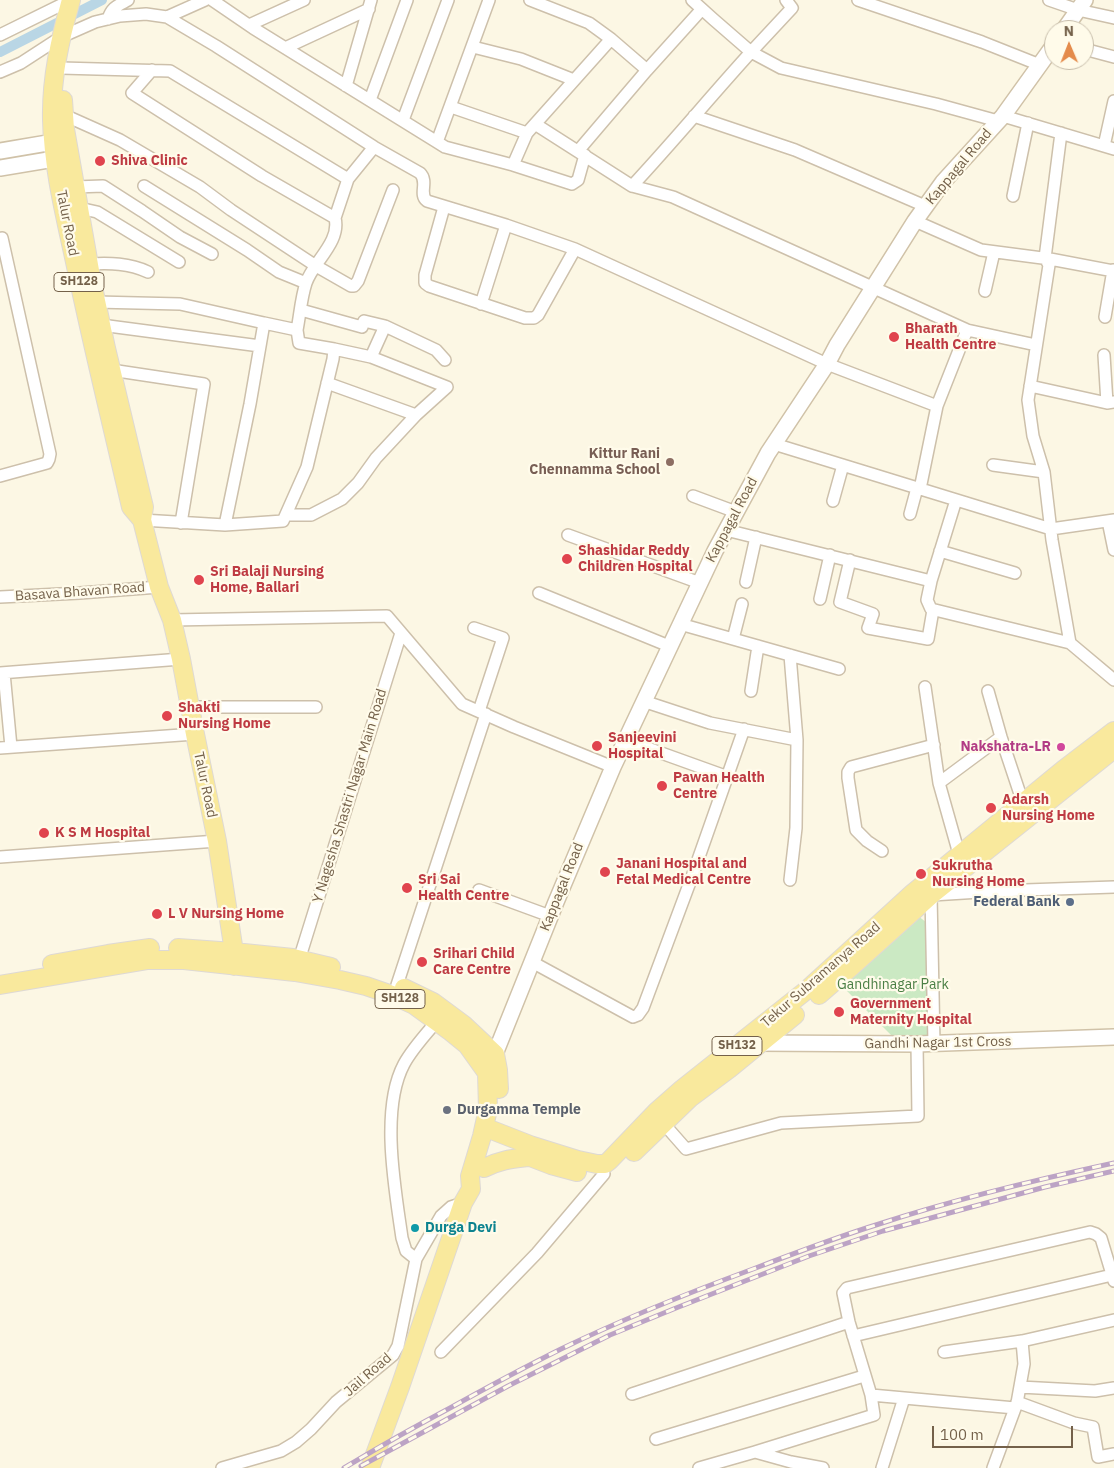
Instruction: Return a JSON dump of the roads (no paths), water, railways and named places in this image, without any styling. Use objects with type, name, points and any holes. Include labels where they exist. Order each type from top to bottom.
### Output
[{"type":"main road","name":"Talur Road","points":[[71,0],[61,37],[53,95],[85,312],[131,507],[142,520]]},
{"type":"main road","points":[[1071,20],[1081,5]]},
{"type":"main road","name":"Talur Road","points":[[61,37],[64,115],[61,150],[75,187],[96,302],[144,507],[142,520],[159,587],[172,620],[182,659],[217,841],[234,959]]},
{"type":"main road","name":"Kappagal Road","points":[[487,1073],[550,916],[613,767],[726,530],[774,444],[827,364],[915,220],[943,182],[1001,119],[1044,59]]},
{"type":"main road","points":[[0,151],[61,150]]},
{"type":"main road","points":[[0,168],[61,150]]},
{"type":"main road","name":"SH132","points":[[963,858],[1023,803],[1114,731]]},
{"type":"main road","name":"Tekur Subramanya Road","points":[[488,1134],[567,1157],[605,1164],[670,1099],[808,989],[963,858],[1114,749]]},
{"type":"main road","name":"Tekur Subramanya Road","points":[[604,1174],[622,1164],[690,1098],[761,1043],[850,969],[926,891]]},
{"type":"main road","points":[[0,973],[154,948],[182,948],[234,959]]},
{"type":"main road","name":"SH128","points":[[234,959],[366,986],[392,995],[437,1021],[467,1046],[487,1073]]},
{"type":"main road","points":[[0,985],[148,960],[299,960],[380,978],[433,1002],[464,1025],[495,1054],[500,1086],[488,1134],[470,1176],[467,1196],[370,1468]]},
{"type":"main road","name":"Gandhi Nagar 1st Cross","points":[[741,1043],[934,1044],[1114,1037]]},
{"type":"main road","points":[[467,1196],[480,1180],[484,1168],[488,1134],[487,1073]]},
{"type":"main road","points":[[488,1134],[528,1157],[551,1165],[585,1174],[604,1174]]},
{"type":"main road","points":[[484,1168],[505,1159],[528,1157]]},
{"type":"street","points":[[0,35],[71,0]]},
{"type":"street","points":[[108,19],[114,6],[128,0]]},
{"type":"street","points":[[167,17],[205,0]]},
{"type":"street","points":[[212,0],[285,48],[445,147],[572,184],[578,180],[581,153],[647,70],[702,9]]},
{"type":"street","points":[[249,25],[304,0]]},
{"type":"street","points":[[370,100],[408,0]]},
{"type":"street","points":[[403,120],[448,0]]},
{"type":"street","points":[[437,142],[490,0]]},
{"type":"street","points":[[530,0],[589,23],[647,70]]},
{"type":"street","points":[[692,0],[751,52],[781,68],[1028,124],[1109,147],[1114,101]]},
{"type":"street","points":[[858,0],[982,42],[1040,65]]},
{"type":"street","points":[[1049,0],[1081,5],[1114,18]]},
{"type":"street","points":[[632,186],[792,3]]},
{"type":"street","points":[[285,48],[370,4]]},
{"type":"street","points":[[346,86],[370,4]]},
{"type":"street","points":[[0,72],[21,62],[61,37],[96,22],[120,16],[146,14],[167,17],[374,147],[420,173],[425,181],[424,199],[444,208],[506,225],[574,249],[827,364],[937,406]]},
{"type":"street","points":[[512,165],[527,134],[611,39]]},
{"type":"street","points":[[473,47],[521,60],[574,80]]},
{"type":"street","points":[[1094,52],[1114,57]]},
{"type":"street","points":[[61,68],[170,71],[348,179]]},
{"type":"street","points":[[152,70],[132,93],[262,176],[335,218]]},
{"type":"street","points":[[451,107],[527,134]]},
{"type":"street","points":[[64,115],[120,140],[200,187],[231,210],[316,266],[351,286],[356,284],[393,190]]},
{"type":"street","points":[[694,116],[795,150],[925,206]]},
{"type":"street","points":[[535,124],[632,186],[673,197],[967,330],[1036,345]]},
{"type":"street","points":[[1012,196],[1028,124]]},
{"type":"street","points":[[1061,133],[1045,258],[1049,265],[1028,400],[1033,436],[1044,472],[1051,529],[1070,643]]},
{"type":"street","points":[[286,515],[311,515],[342,499],[358,483],[376,458],[416,415],[447,387],[372,357],[299,343],[297,330],[306,283],[321,260],[337,226],[335,218],[348,179],[374,147]]},
{"type":"street","points":[[75,187],[103,186],[180,237],[212,254]]},
{"type":"street","points":[[144,186],[279,272],[306,283]]},
{"type":"street","points":[[79,208],[97,212],[179,262]]},
{"type":"street","points":[[444,208],[425,275],[425,283],[429,286],[525,318],[534,318],[538,315],[574,249]]},
{"type":"street","points":[[915,220],[981,250],[1045,258],[1113,270],[1105,317]]},
{"type":"street","points":[[481,304],[506,225]]},
{"type":"street","points":[[0,476],[47,463],[50,454],[2,238]]},
{"type":"street","points":[[985,291],[994,252]]},
{"type":"street","points":[[89,264],[116,263],[137,267],[148,272]]},
{"type":"street","points":[[96,302],[180,304],[297,330]]},
{"type":"street","points":[[301,310],[362,327],[364,321],[385,326],[436,350],[445,360]]},
{"type":"street","points":[[225,525],[264,323]]},
{"type":"street","points":[[101,324],[260,346]]},
{"type":"street","points":[[372,357],[385,326]]},
{"type":"street","points":[[910,514],[919,488],[937,406],[967,330]]},
{"type":"street","points":[[142,520],[225,525],[283,521],[308,467],[334,349]]},
{"type":"street","points":[[1030,386],[1110,402],[1104,356]]},
{"type":"street","points":[[111,370],[204,384],[181,523]]},
{"type":"street","points":[[327,383],[416,415]]},
{"type":"street","points":[[774,444],[1051,529],[1111,521],[1114,550]]},
{"type":"street","points":[[833,500],[843,465]]},
{"type":"street","points":[[993,465],[1044,472]]},
{"type":"street","points":[[693,496],[736,512]]},
{"type":"street","points":[[956,500],[931,581],[928,600],[930,609],[1070,643],[1114,680]]},
{"type":"street","points":[[726,530],[931,581]]},
{"type":"street","points":[[568,535],[700,583]]},
{"type":"street","points":[[746,582],[756,537]]},
{"type":"street","points":[[940,550],[1015,573]]},
{"type":"street","points":[[820,600],[830,555]]},
{"type":"street","points":[[850,560],[840,602],[873,614],[868,628],[928,639],[933,610]]},
{"type":"street","name":"Basava Bhavan Road","points":[[0,597],[159,587]]},
{"type":"street","points":[[539,593],[670,646]]},
{"type":"street","points":[[733,639],[742,604]]},
{"type":"street","points":[[172,620],[387,616],[462,704],[613,767]]},
{"type":"street","points":[[680,624],[839,669]]},
{"type":"street","points":[[397,985],[483,712],[503,638],[474,628]]},
{"type":"street","name":"Y Nagesha Shastri Nagar Main Road","points":[[299,960],[401,632]]},
{"type":"street","points":[[751,691],[758,646]]},
{"type":"street","points":[[790,655],[797,740],[796,828],[790,880]]},
{"type":"street","points":[[182,659],[2,673],[6,748],[195,734]]},
{"type":"street","points":[[925,687],[939,783],[963,858]]},
{"type":"street","points":[[988,691],[1023,803]]},
{"type":"street","points":[[643,702],[710,723],[797,740]]},
{"type":"street","points":[[190,707],[316,708]]},
{"type":"street","points":[[532,962],[633,1017],[638,1015],[643,1008],[744,730]]},
{"type":"street","points":[[939,783],[1001,737]]},
{"type":"street","points":[[625,740],[728,777]]},
{"type":"street","points":[[882,851],[867,841],[856,830],[848,772],[851,767],[934,745]]},
{"type":"street","points":[[0,857],[217,841]]},
{"type":"street","points":[[934,1044],[926,891],[1114,887]]},
{"type":"street","points":[[479,890],[550,916]]},
{"type":"street","points":[[416,1259],[406,1251],[402,1238],[391,1153],[391,1122],[394,1096],[404,1064],[437,1021]]},
{"type":"street","points":[[664,1124],[686,1149],[781,1123],[918,1116],[917,1044]]},
{"type":"street","points":[[441,1352],[536,1253],[604,1174]]},
{"type":"street","name":"Jail Road","points":[[222,1468],[280,1451],[296,1442],[336,1402],[393,1355],[398,1346],[416,1259],[441,1216],[467,1196]]},
{"type":"street","points":[[701,1468],[874,1415],[871,1395],[864,1376],[849,1322],[843,1292],[847,1288],[1090,1232],[1096,1234],[1109,1247],[1113,1278],[853,1336]]},
{"type":"street","points":[[944,1352],[1022,1340],[1114,1320]]},
{"type":"street","points":[[632,1394],[849,1322]]},
{"type":"street","points":[[993,1468],[1016,1405],[1024,1364],[1022,1340]]},
{"type":"street","points":[[656,1439],[864,1376]]},
{"type":"street","points":[[1020,1387],[1094,1391],[1114,1388]]},
{"type":"street","points":[[871,1395],[1016,1405],[1093,1427],[1098,1458],[1114,1454]]},
{"type":"street","points":[[882,1468],[904,1398]]},
{"type":"street","points":[[756,1452],[791,1462],[823,1468]]},
{"type":"waterway","points":[[0,52],[102,0]]},
{"type":"railway","points":[[344,1468],[423,1422],[547,1356],[608,1327],[680,1297],[816,1245],[937,1206],[996,1190],[1114,1163]]},
{"type":"railway","points":[[361,1466],[508,1386],[610,1335],[676,1308],[809,1256],[883,1231],[1045,1187],[1114,1171]]},
{"type":"place","name":"Shiva Clinic","points":[[100,161]]},
{"type":"place","name":"Bharath Health Centre","points":[[894,337]]},
{"type":"place","name":"Kittur Rani Chennamma School","points":[[670,462]]},
{"type":"place","name":"Shashidar Reddy Children Hospital","points":[[567,559]]},
{"type":"place","name":"Sri Balaji Nursing Home, Ballari","points":[[199,580]]},
{"type":"place","name":"Shakti Nursing Home","points":[[167,716]]},
{"type":"place","name":"Sanjeevini Hospital","points":[[597,746]]},
{"type":"place","name":"Nakshatra-LR","points":[[1061,747]]},
{"type":"place","name":"Pawan Health Centre","points":[[662,786]]},
{"type":"place","name":"Adarsh Nursing Home","points":[[991,808]]},
{"type":"place","name":"K S M Hospital","points":[[44,833]]},
{"type":"place","name":"Janani Hospital and Fetal Medical Centre","points":[[605,872]]},
{"type":"place","name":"Sukrutha Nursing Home","points":[[921,874]]},
{"type":"place","name":"Sri Sai Health Centre","points":[[407,888]]},
{"type":"place","name":"Federal Bank","points":[[1070,902]]},
{"type":"place","name":"L V Nursing Home","points":[[157,914]]},
{"type":"place","name":"Srihari Child Care Centre","points":[[422,962]]},
{"type":"place","name":"Government Maternity Hospital","points":[[839,1012]]},
{"type":"place","name":"Durgamma Temple","points":[[447,1110]]},
{"type":"place","name":"Durga Devi","points":[[415,1228]]},
{"type":"park label","name":"Gandhinagar Park","points":[[893,985]]}]
